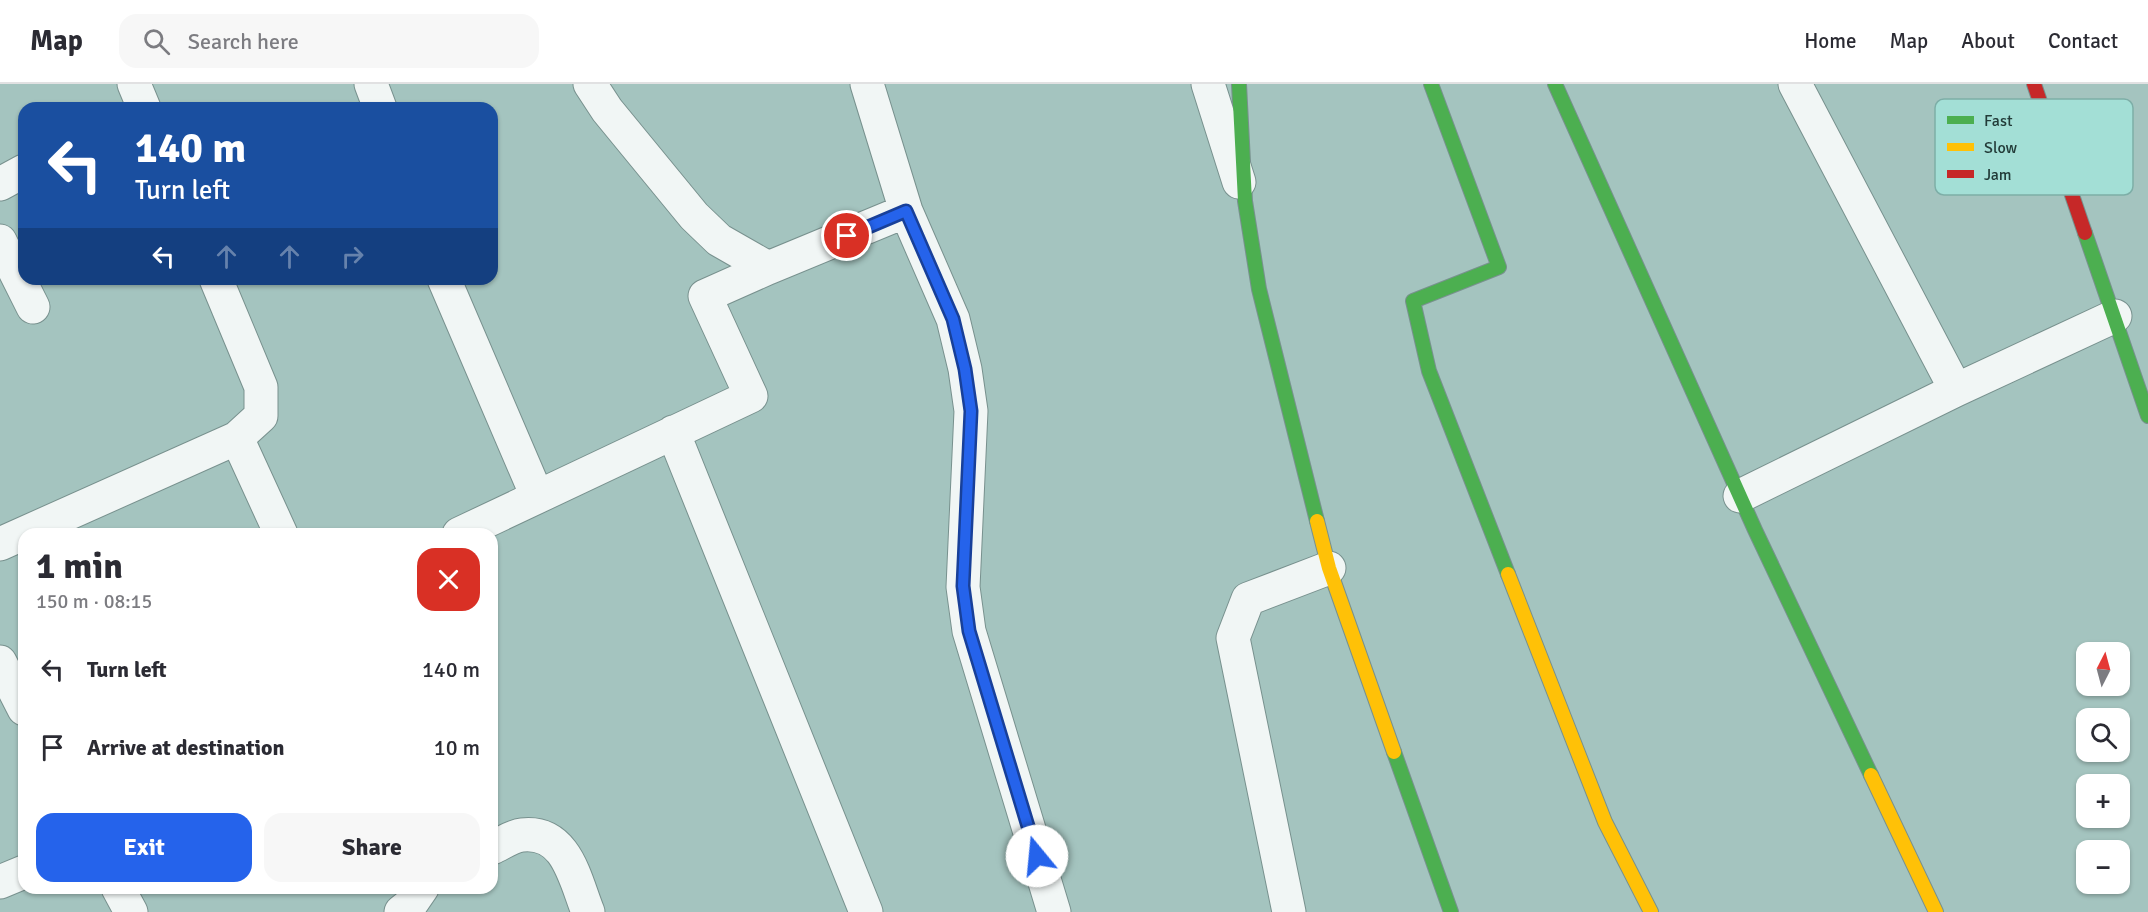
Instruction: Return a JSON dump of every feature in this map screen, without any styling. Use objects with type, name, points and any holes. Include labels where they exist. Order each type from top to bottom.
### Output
[{"type":"street","points":[[371,84],[378,102]]},
{"type":"street","points":[[590,84],[607,110],[694,216],[719,240],[768,268]]},
{"type":"street","points":[[867,84],[906,211],[953,319],[965,369],[971,411],[963,586],[969,631],[1054,912]]},
{"type":"street","points":[[1208,84],[1245,201]]},
{"type":"street","points":[[1239,84],[1245,201],[1259,289],[1329,568],[1451,912]]},
{"type":"street","points":[[1555,84],[1740,496],[1936,912]]},
{"type":"street","points":[[1795,84],[1956,390]]},
{"type":"street","points":[[2034,84],[2039,99]]},
{"type":"street","points":[[1433,85],[1499,267],[1413,300],[1429,371],[1605,822],[1651,912]]},
{"type":"street","points":[[0,184],[18,174]]},
{"type":"street","points":[[2073,195],[2148,416]]},
{"type":"street","points":[[471,528],[751,396],[705,296],[906,211]]},
{"type":"street","points":[[0,241],[18,278]]},
{"type":"street","points":[[22,285],[33,308]]},
{"type":"street","points":[[36,528],[237,438],[261,416],[261,387],[218,285]]},
{"type":"street","points":[[447,285],[537,496]]},
{"type":"street","points":[[1740,496],[1956,390],[2115,316]]},
{"type":"street","points":[[673,432],[867,912]]},
{"type":"street","points":[[237,438],[278,528]]},
{"type":"street","points":[[0,544],[18,536]]},
{"type":"street","points":[[1289,912],[1233,638],[1248,599],[1329,568]]},
{"type":"street","points":[[0,662],[18,697]]},
{"type":"street","points":[[498,845],[521,835],[546,838],[564,851],[588,912]]},
{"type":"street","points":[[0,882],[18,874]]},
{"type":"street","points":[[121,894],[131,912]]},
{"type":"street","points":[[401,912],[419,894]]},
{"type":"street","points":[[427,894],[435,912]]},
{"type":"traffic: fast","points":[[1239,84],[1245,201],[1259,289],[1317,521]]},
{"type":"traffic: fast","points":[[1431,84],[1499,267],[1413,301],[1429,371],[1508,574]]},
{"type":"traffic: fast","points":[[1555,84],[1755,530],[1871,775]]},
{"type":"traffic: fast","points":[[2085,233],[2148,416]]},
{"type":"traffic: fast","points":[[1394,752],[1451,912]]},
{"type":"traffic: slow","points":[[1317,521],[1329,568],[1394,752]]},
{"type":"traffic: slow","points":[[1508,574],[1605,822],[1651,912]]},
{"type":"traffic: slow","points":[[1871,775],[1936,912]]},
{"type":"traffic: jam","points":[[2034,84],[2039,99]]},
{"type":"traffic: jam","points":[[2072,195],[2085,233]]},
{"type":"route","points":[[847,236],[906,211],[953,319],[965,369],[971,411],[963,586],[969,631],[1037,856]]}]
